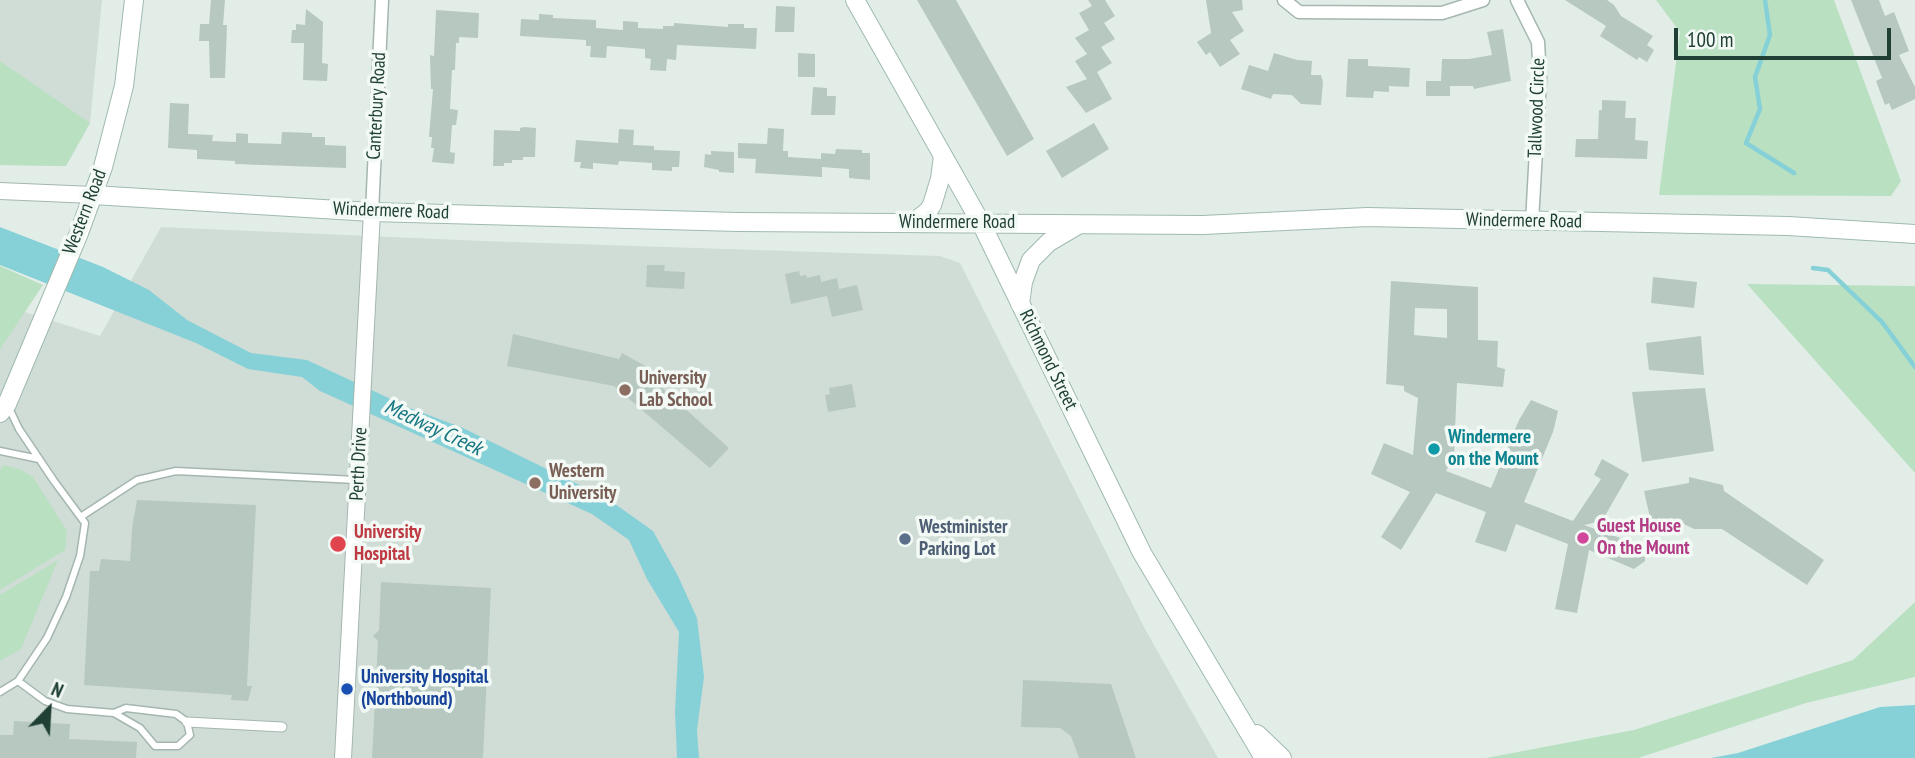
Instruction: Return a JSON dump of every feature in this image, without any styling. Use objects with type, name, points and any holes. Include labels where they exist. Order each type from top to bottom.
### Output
[{"type":"main road","name":"Western Road","points":[[3,408],[93,195],[124,86],[134,0]]},
{"type":"main road","name":"Richmond Street","points":[[855,0],[981,223],[1142,553],[1264,758]]},
{"type":"main road","points":[[913,223],[932,205],[940,179],[943,156]]},
{"type":"main road","name":"Windermere Road","points":[[93,195],[372,212],[738,222],[1203,225],[1367,217],[1788,226],[1915,234]]},
{"type":"main road","points":[[1020,304],[1023,282],[1031,260],[1049,242],[1079,224]]},
{"type":"main road","name":"Richmond Street","points":[[1241,719],[1282,758]]},
{"type":"street","name":"Canterbury Road","points":[[372,212],[382,0]]},
{"type":"street","points":[[1284,0],[1299,12],[1442,13],[1483,0]]},
{"type":"street","name":"Tallwood Circle","points":[[1517,0],[1538,41],[1540,79],[1532,222]]},
{"type":"street","name":"Windermere Road","points":[[0,191],[93,195]]},
{"type":"street","name":"Perth Drive","points":[[343,758],[372,212]]},
{"type":"street","points":[[187,722],[282,727]]},
{"type":"lane","points":[[0,692],[18,681],[47,638],[66,597],[80,556],[85,523],[3,408]]},
{"type":"lane","points":[[0,451],[39,459]]},
{"type":"lane","points":[[82,516],[137,480],[176,471],[358,481]]},
{"type":"lane","points":[[18,681],[45,701],[67,709],[114,713],[140,728],[151,744],[160,747],[178,746],[190,735],[187,722],[176,714],[126,708],[114,713]]},
{"type":"shaded area","points":[[0,0],[102,0],[90,123],[66,166],[0,165]]},
{"type":"shaded area","name":"Western University","points":[[161,227],[940,256],[960,263],[1145,629],[1218,758],[0,758],[0,304],[100,336]]},
{"type":"green space","points":[[1656,0],[1834,0],[1901,181],[1891,196],[1659,195],[1680,32]]},
{"type":"green space","points":[[0,61],[90,123],[66,166],[0,165]]},
{"type":"green space","points":[[0,266],[43,285],[0,349]]},
{"type":"green space","points":[[1747,284],[1915,286],[1915,473]]},
{"type":"green space","points":[[4,465],[20,469],[33,477],[67,531],[65,550],[0,590],[0,470]]},
{"type":"green space","points":[[58,560],[21,649],[0,661],[0,595]]},
{"type":"green space","points":[[1915,602],[1915,677],[1806,703],[1638,758],[1486,758],[1634,730],[1853,660]]},
{"type":"water","name":"Medway Creek","points":[[0,227],[103,267],[149,290],[187,320],[251,353],[307,360],[410,408],[463,428],[608,499],[653,531],[697,618],[704,677],[697,730],[699,758],[677,758],[675,712],[679,632],[647,579],[629,540],[592,514],[320,391],[302,377],[248,369],[196,343],[0,265]]},
{"type":"water","points":[[1915,705],[1915,758],[1711,758],[1738,753],[1880,707]]},
{"type":"building","points":[[211,0],[225,0],[225,78],[210,78],[209,41],[199,41],[200,24],[209,24]]},
{"type":"building","points":[[917,0],[956,0],[1034,139],[1007,156]]},
{"type":"building","points":[[1088,0],[1105,0],[1115,16],[1104,23],[1115,39],[1101,47],[1112,63],[1097,72],[1112,99],[1086,113],[1066,87],[1087,79],[1075,61],[1087,54],[1075,38],[1089,30],[1079,13],[1092,6]]},
{"type":"building","points":[[1206,0],[1242,0],[1243,10],[1232,12],[1244,31],[1230,40],[1240,54],[1220,67],[1210,52],[1206,55],[1197,42],[1211,33]]},
{"type":"building","points":[[1565,0],[1607,0],[1614,5],[1621,16],[1653,36],[1647,45],[1654,50],[1647,62],[1639,57],[1637,60],[1600,36],[1606,26]]},
{"type":"building","points":[[1851,0],[1879,0],[1885,16],[1894,12],[1909,51],[1899,55],[1915,87],[1915,99],[1892,110],[1889,103],[1885,105],[1876,81],[1882,78]]},
{"type":"building","points":[[776,6],[795,7],[794,32],[775,32]]},
{"type":"building","points":[[306,9],[323,22],[322,63],[328,64],[327,81],[303,80],[304,43],[291,43],[292,30],[296,30],[296,24],[305,25]]},
{"type":"building","points":[[436,10],[479,13],[478,38],[459,37],[459,43],[456,43],[450,109],[458,110],[456,125],[452,125],[450,152],[455,153],[454,164],[432,162],[434,148],[431,148],[432,137],[429,137],[433,89],[430,55],[434,56]]},
{"type":"building","points":[[539,14],[553,15],[553,18],[596,20],[596,28],[623,30],[623,21],[638,22],[638,28],[663,29],[663,26],[674,26],[674,23],[728,27],[728,24],[744,24],[744,28],[757,28],[756,49],[677,45],[676,60],[667,59],[666,71],[650,70],[651,59],[645,58],[645,49],[607,46],[606,58],[590,57],[591,46],[586,46],[586,40],[520,36],[521,19],[539,20]]},
{"type":"building","points":[[1503,29],[1511,81],[1474,89],[1473,86],[1450,86],[1450,96],[1426,96],[1426,81],[1441,81],[1442,59],[1469,59],[1492,55],[1487,32]]},
{"type":"building","points":[[798,53],[815,54],[815,77],[798,77]]},
{"type":"building","points":[[1274,53],[1297,60],[1312,61],[1311,75],[1321,75],[1323,82],[1321,105],[1301,104],[1292,95],[1273,94],[1271,99],[1241,89],[1249,65],[1268,71]]},
{"type":"building","points":[[1348,59],[1368,59],[1368,66],[1410,68],[1409,87],[1389,86],[1389,92],[1374,91],[1373,98],[1346,97]]},
{"type":"building","points":[[813,87],[827,88],[827,96],[836,96],[835,115],[811,115]]},
{"type":"building","points":[[1602,100],[1626,101],[1625,118],[1636,118],[1635,140],[1648,141],[1647,159],[1575,157],[1576,139],[1598,139]]},
{"type":"building","points":[[170,103],[189,104],[188,134],[213,135],[212,141],[236,142],[236,133],[248,134],[248,143],[281,144],[282,132],[312,133],[312,137],[325,137],[325,145],[346,146],[346,168],[235,164],[235,161],[197,159],[197,150],[168,148]]},
{"type":"building","points":[[1094,123],[1109,149],[1062,178],[1046,151]]},
{"type":"building","points":[[520,128],[536,128],[535,157],[523,157],[523,160],[504,163],[504,166],[493,166],[494,130],[520,131]]},
{"type":"building","points":[[768,128],[784,129],[783,151],[788,151],[788,157],[821,159],[821,153],[835,154],[836,149],[870,153],[870,180],[849,178],[849,169],[822,167],[822,177],[755,173],[756,159],[738,158],[738,143],[767,144]]},
{"type":"building","points":[[619,129],[634,130],[633,145],[654,146],[654,150],[680,151],[679,167],[672,167],[672,171],[652,170],[652,163],[619,161],[618,165],[593,163],[593,169],[580,168],[581,162],[574,162],[576,140],[618,143]]},
{"type":"building","points":[[711,151],[734,152],[734,173],[704,167],[705,154],[711,155]]},
{"type":"building","points":[[647,265],[665,265],[664,271],[685,272],[684,289],[646,287]]},
{"type":"building","points":[[799,271],[800,276],[806,275],[807,278],[820,275],[821,282],[837,278],[839,289],[857,285],[863,310],[832,317],[827,296],[791,304],[785,274]]},
{"type":"building","points":[[1653,277],[1697,282],[1694,308],[1651,303]]},
{"type":"building","name":"Windermere on the Mount","points":[[1391,281],[1478,287],[1478,340],[1498,341],[1497,367],[1505,369],[1503,387],[1457,383],[1454,456],[1446,471],[1491,488],[1519,420],[1531,400],[1558,411],[1553,432],[1524,502],[1573,521],[1601,479],[1594,475],[1602,459],[1629,474],[1602,521],[1584,525],[1645,547],[1645,561],[1634,569],[1589,550],[1577,613],[1555,609],[1568,544],[1516,524],[1506,552],[1475,542],[1486,512],[1436,493],[1401,550],[1381,537],[1410,492],[1371,474],[1384,443],[1413,455],[1418,398],[1404,391],[1404,386],[1386,384]],"holes":[[[1415,308],[1447,309],[1447,338],[1414,335]]]},
{"type":"building","points":[[513,334],[619,359],[622,353],[647,367],[644,372],[729,448],[710,468],[614,386],[507,366]]},
{"type":"building","points":[[1701,336],[1704,375],[1649,370],[1646,343]]},
{"type":"building","points":[[852,384],[856,407],[828,412],[825,395],[830,394],[829,388]]},
{"type":"building","points":[[1705,388],[1714,451],[1642,462],[1632,392]]},
{"type":"building","points":[[1689,477],[1723,485],[1724,491],[1824,560],[1807,585],[1722,529],[1694,529],[1672,518],[1651,522],[1644,491],[1689,483]]},
{"type":"building","points":[[137,500],[256,505],[247,686],[252,686],[248,701],[231,700],[232,695],[84,685],[90,571],[99,571],[101,559],[130,561]]},
{"type":"building","points":[[381,582],[491,588],[483,758],[372,758],[378,641],[373,636],[379,630]]},
{"type":"building","points":[[1023,680],[1111,684],[1136,758],[1079,758],[1071,736],[1060,728],[1021,727]]},
{"type":"building","points":[[14,721],[70,724],[69,739],[137,742],[136,758],[0,758],[0,735],[13,735]]},
{"type":"waterway","points":[[1765,0],[1770,35],[1755,77],[1760,109],[1746,143],[1794,173]]},
{"type":"waterway","points":[[1813,268],[1828,270],[1882,322],[1915,367]]},
{"type":"place","name":"University Lab School","points":[[625,390]]},
{"type":"place","name":"Windermere on the Mount","points":[[1434,449]]},
{"type":"place","name":"Western University","points":[[535,483]]},
{"type":"place","name":"Guest House On the Mount","points":[[1583,538]]},
{"type":"place","name":"Westminister Parking Lot","points":[[905,539]]},
{"type":"place","name":"University Hospital","points":[[338,544]]},
{"type":"place","name":"University Hospital (Northbound)","points":[[347,689]]}]
